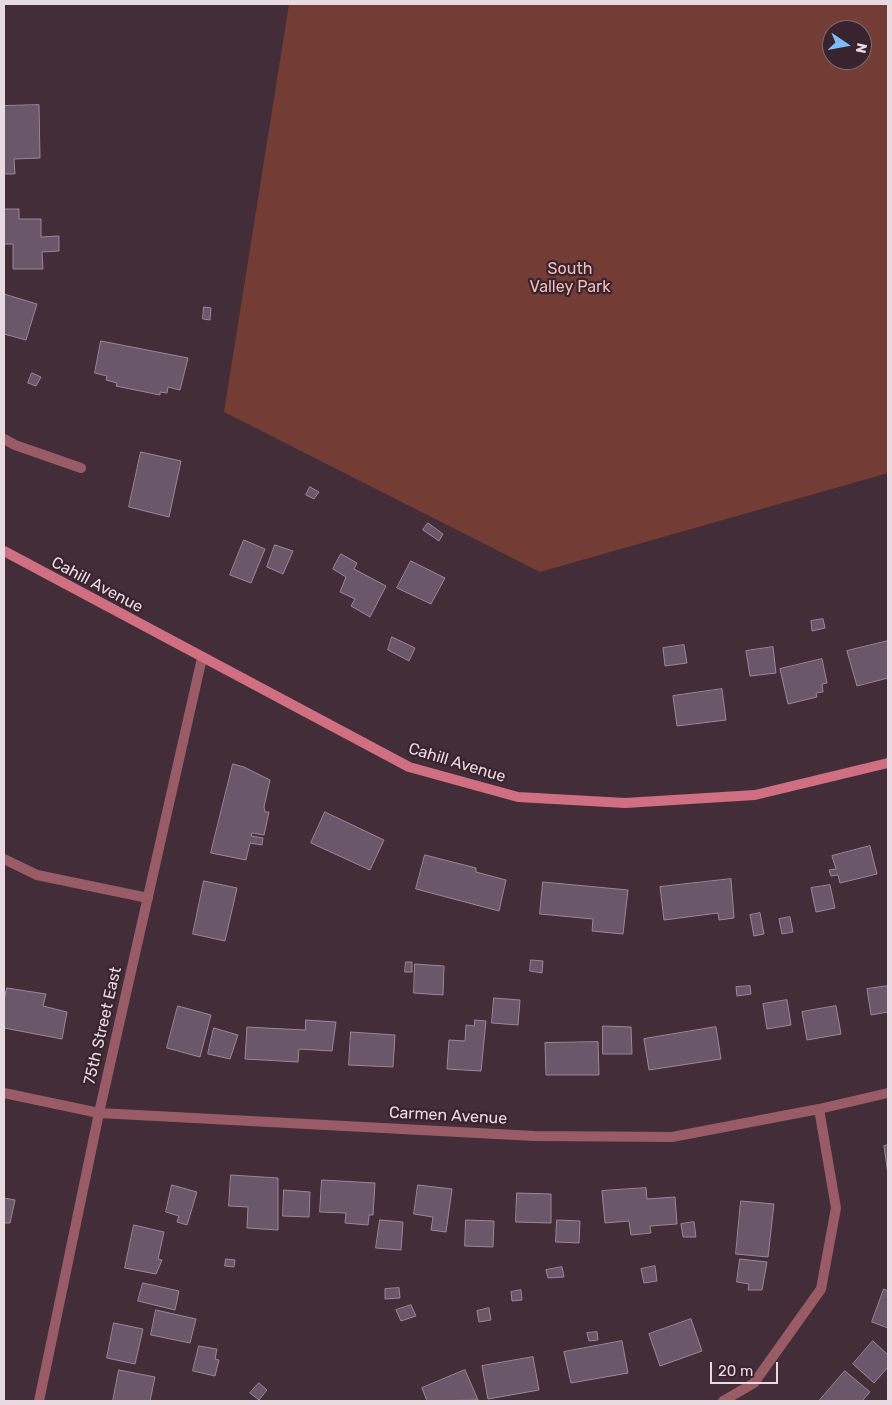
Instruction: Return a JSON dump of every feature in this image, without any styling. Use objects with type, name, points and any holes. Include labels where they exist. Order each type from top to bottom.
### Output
[{"type":"street","points":[[4,439],[15,445],[81,468]]},
{"type":"street","name":"Cahill Avenue","points":[[4,551],[409,767],[518,798],[625,803],[755,794],[888,763]]},
{"type":"street","name":"75th Street East","points":[[39,1401],[99,1113],[202,658]]},
{"type":"street","points":[[4,859],[37,875],[148,898]]},
{"type":"street","name":"Carmen Avenue","points":[[4,1093],[99,1113],[534,1136],[672,1137],[819,1110],[888,1093]]},
{"type":"street","points":[[723,1401],[754,1383],[820,1289],[836,1208],[819,1110]]},
{"type":"green space","name":"South Valley Park","points":[[289,4],[888,4],[888,473],[540,572],[224,412]]},
{"type":"building","points":[[39,105],[40,158],[14,159],[15,174],[4,174],[4,106]]},
{"type":"building","points":[[4,209],[19,209],[19,219],[41,219],[41,237],[59,236],[59,251],[42,252],[43,269],[13,269],[13,244],[4,244]]},
{"type":"building","points":[[4,294],[37,304],[26,340],[4,334]]},
{"type":"building","points":[[204,307],[211,308],[210,320],[203,319]]},
{"type":"building","points":[[101,341],[188,358],[180,390],[168,387],[167,393],[160,392],[160,395],[116,386],[117,383],[106,380],[107,376],[95,373]]},
{"type":"building","points":[[32,373],[41,377],[36,386],[28,383]]},
{"type":"building","points":[[141,452],[181,461],[169,517],[129,507]]},
{"type":"building","points":[[310,487],[319,492],[314,499],[306,495]]},
{"type":"building","points":[[428,523],[443,534],[439,541],[423,530]]},
{"type":"building","points":[[244,540],[265,549],[251,583],[230,575]]},
{"type":"building","points":[[275,545],[293,551],[283,574],[267,567]]},
{"type":"building","points":[[341,554],[357,563],[354,569],[386,586],[370,617],[351,606],[355,599],[340,592],[346,577],[333,569]]},
{"type":"building","points":[[411,561],[445,578],[431,604],[397,588]]},
{"type":"building","points":[[823,619],[825,628],[812,631],[811,621]]},
{"type":"building","points":[[392,637],[415,648],[409,661],[388,650]]},
{"type":"building","points":[[888,641],[888,678],[857,686],[847,651]]},
{"type":"building","points":[[684,645],[687,663],[665,666],[663,648]]},
{"type":"building","points":[[773,647],[776,673],[750,676],[746,651]]},
{"type":"building","points":[[822,659],[827,683],[822,684],[823,692],[816,693],[817,697],[788,704],[780,669]]},
{"type":"building","points":[[722,689],[726,720],[677,726],[673,696]]},
{"type":"building","points":[[233,764],[244,767],[270,780],[264,807],[265,812],[269,812],[264,835],[252,833],[251,836],[263,838],[262,845],[250,843],[246,860],[211,853]]},
{"type":"building","points":[[325,812],[384,840],[370,870],[311,843]]},
{"type":"building","points":[[870,846],[877,874],[840,883],[838,875],[831,876],[829,870],[836,869],[832,856]]},
{"type":"building","points":[[425,855],[476,868],[476,872],[506,880],[499,911],[416,889]]},
{"type":"building","points":[[731,879],[734,918],[719,920],[718,913],[664,920],[660,887]]},
{"type":"building","points":[[204,881],[237,888],[225,941],[193,934]]},
{"type":"building","points":[[543,882],[628,890],[623,934],[592,931],[593,919],[540,914]]},
{"type":"building","points":[[830,885],[835,908],[816,912],[811,888]]},
{"type":"building","points":[[760,913],[764,934],[754,936],[750,915]]},
{"type":"building","points":[[790,917],[793,932],[782,934],[779,919]]},
{"type":"building","points":[[531,960],[543,961],[542,973],[530,971]]},
{"type":"building","points":[[406,962],[412,962],[412,972],[405,972]]},
{"type":"building","points":[[415,964],[444,966],[443,995],[414,993]]},
{"type":"building","points":[[750,986],[751,994],[737,996],[736,987]]},
{"type":"building","points":[[888,986],[888,1012],[871,1015],[867,989]]},
{"type":"building","points":[[7,988],[46,994],[43,1006],[67,1012],[62,1039],[4,1028],[4,1001]]},
{"type":"building","points":[[494,998],[520,1000],[518,1025],[492,1023]]},
{"type":"building","points":[[787,1000],[791,1025],[767,1029],[763,1004]]},
{"type":"building","points":[[178,1006],[211,1015],[200,1057],[167,1048]]},
{"type":"building","points":[[836,1006],[841,1034],[807,1040],[802,1012]]},
{"type":"building","points":[[306,1020],[336,1022],[332,1051],[299,1049],[298,1062],[245,1059],[247,1027],[305,1030]]},
{"type":"building","points":[[475,1020],[486,1021],[481,1071],[447,1069],[449,1040],[465,1041],[466,1025],[474,1026]]},
{"type":"building","points":[[603,1026],[631,1027],[632,1054],[603,1054]]},
{"type":"building","points":[[716,1027],[721,1059],[649,1070],[644,1039]]},
{"type":"building","points":[[214,1028],[238,1035],[230,1059],[208,1054]]},
{"type":"building","points":[[351,1032],[395,1035],[393,1067],[349,1065]]},
{"type":"building","points":[[598,1042],[599,1075],[546,1075],[545,1043]]},
{"type":"building","points":[[888,1145],[888,1174],[884,1146]]},
{"type":"building","points":[[231,1175],[278,1178],[278,1230],[247,1228],[248,1207],[229,1206]]},
{"type":"building","points":[[322,1180],[375,1183],[373,1215],[369,1215],[368,1225],[345,1223],[346,1213],[320,1212]]},
{"type":"building","points":[[172,1185],[197,1192],[187,1225],[177,1222],[179,1216],[166,1212]]},
{"type":"building","points":[[418,1185],[452,1189],[446,1232],[431,1230],[433,1217],[414,1214]]},
{"type":"building","points":[[646,1188],[647,1199],[675,1197],[677,1224],[650,1226],[651,1233],[631,1235],[629,1221],[605,1223],[602,1191]]},
{"type":"building","points":[[284,1190],[310,1192],[309,1217],[283,1216]]},
{"type":"building","points":[[517,1193],[551,1194],[551,1223],[516,1222]]},
{"type":"building","points":[[4,1198],[15,1200],[10,1223],[4,1223]]},
{"type":"building","points":[[741,1201],[774,1204],[768,1257],[736,1254]]},
{"type":"building","points":[[380,1220],[403,1222],[401,1250],[376,1248]]},
{"type":"building","points":[[466,1220],[494,1221],[493,1247],[465,1246]]},
{"type":"building","points":[[557,1220],[580,1221],[579,1243],[556,1242]]},
{"type":"building","points":[[694,1222],[696,1237],[683,1237],[681,1224]]},
{"type":"building","points":[[134,1225],[164,1232],[158,1259],[162,1260],[156,1274],[125,1268]]},
{"type":"building","points":[[226,1259],[235,1260],[234,1267],[225,1266]]},
{"type":"building","points":[[740,1259],[767,1262],[762,1290],[748,1290],[749,1284],[737,1282]]},
{"type":"building","points":[[655,1266],[657,1281],[644,1283],[641,1269]]},
{"type":"building","points":[[562,1267],[564,1277],[548,1278],[546,1270]]},
{"type":"building","points":[[143,1283],[179,1291],[175,1310],[138,1301]]},
{"type":"building","points":[[399,1288],[400,1298],[385,1299],[385,1289]]},
{"type":"building","points":[[884,1289],[888,1291],[888,1328],[872,1322]]},
{"type":"building","points":[[521,1290],[522,1300],[512,1301],[511,1292]]},
{"type":"building","points":[[411,1305],[416,1316],[401,1321],[396,1310]]},
{"type":"building","points":[[489,1308],[491,1320],[479,1322],[477,1311]]},
{"type":"building","points":[[156,1310],[196,1319],[190,1343],[151,1335]]},
{"type":"building","points":[[691,1319],[702,1351],[660,1366],[649,1334]]},
{"type":"building","points":[[114,1323],[143,1329],[135,1364],[107,1358]]},
{"type":"building","points":[[597,1332],[598,1340],[589,1341],[587,1333]]},
{"type":"building","points":[[622,1341],[628,1373],[571,1383],[564,1352]]},
{"type":"building","points":[[873,1341],[888,1355],[888,1367],[874,1383],[853,1364]]},
{"type":"building","points":[[199,1346],[217,1349],[215,1359],[219,1360],[215,1376],[193,1371]]},
{"type":"building","points":[[533,1357],[539,1390],[488,1399],[482,1366]]},
{"type":"building","points":[[119,1370],[155,1377],[150,1401],[113,1401]]},
{"type":"building","points":[[465,1370],[478,1400],[427,1401],[422,1388]]},
{"type":"building","points":[[845,1371],[870,1392],[862,1401],[819,1401]]},
{"type":"building","points":[[259,1383],[267,1390],[259,1400],[250,1393]]}]
